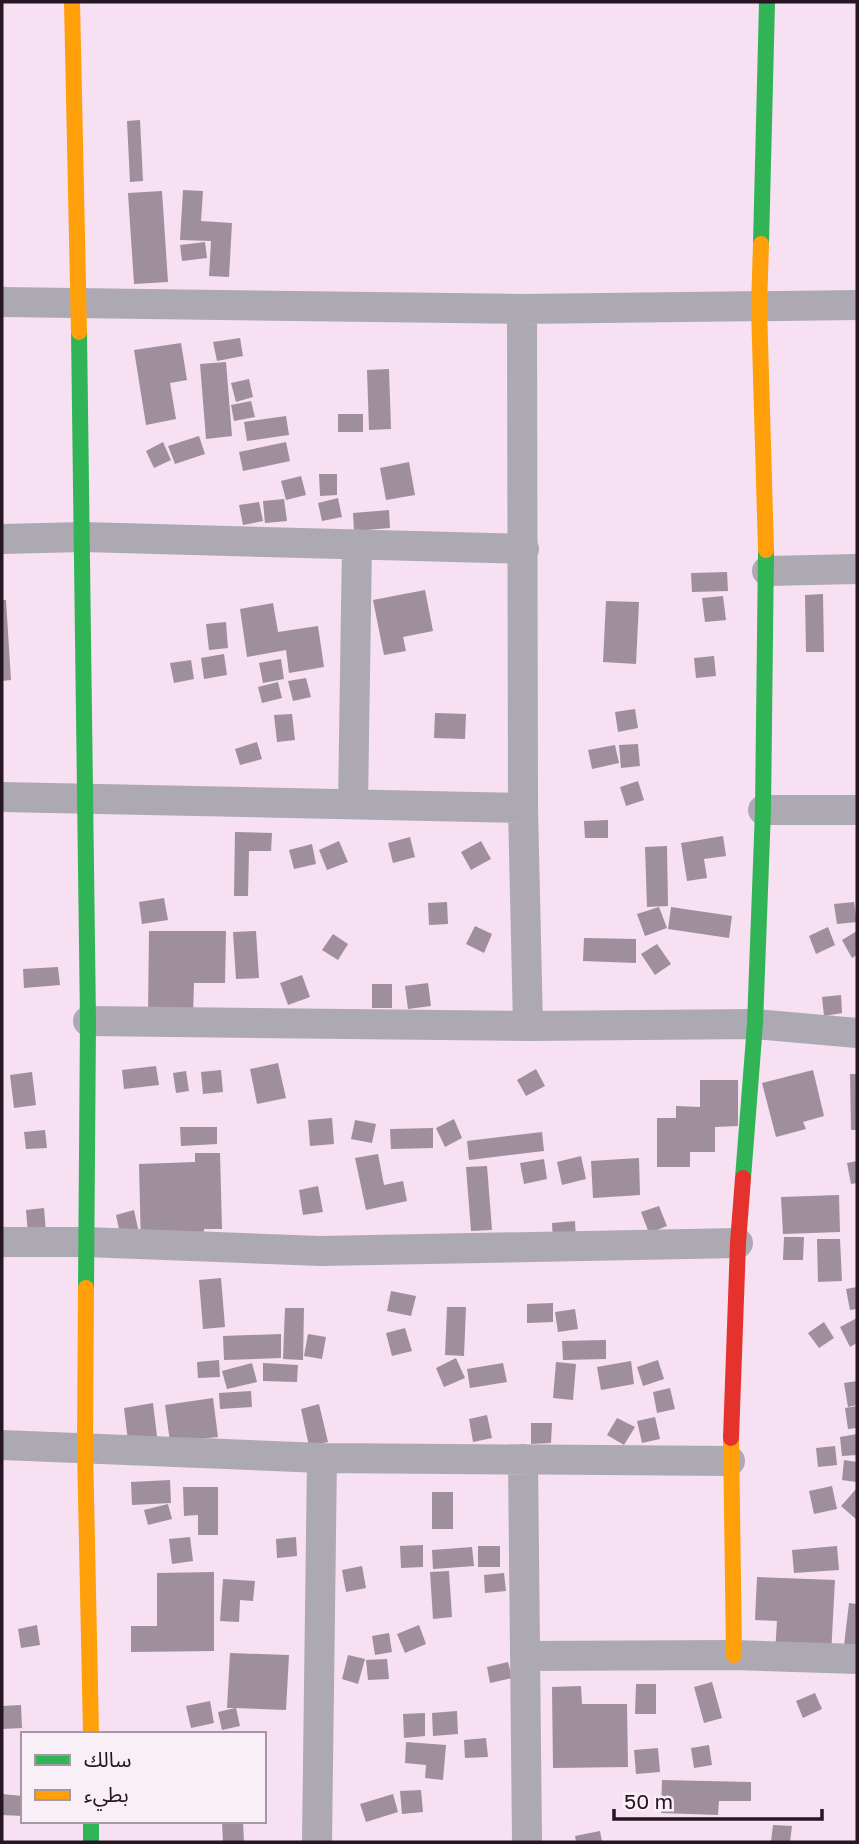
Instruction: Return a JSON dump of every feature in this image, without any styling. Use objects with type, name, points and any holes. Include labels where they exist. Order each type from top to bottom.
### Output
[{"type":"main road","points":[[72,2],[83,537],[88,1021],[85,1448],[91,1732]]},
{"type":"main road","points":[[734,1655],[730,1461],[738,1243],[755,1024],[763,810],[767,571],[759,307],[767,2]]},
{"type":"main road","points":[[91,1823],[91,1842]]},
{"type":"street","points":[[2,302],[522,309],[857,305]]},
{"type":"street","points":[[522,309],[523,808],[528,1026]]},
{"type":"street","points":[[2,539],[83,537],[524,549]]},
{"type":"street","points":[[353,804],[357,544]]},
{"type":"street","points":[[767,571],[857,569]]},
{"type":"street","points":[[2,797],[523,808]]},
{"type":"street","points":[[763,810],[857,810]]},
{"type":"street","points":[[88,1021],[528,1026],[755,1024],[857,1032]]},
{"type":"street","points":[[2,1242],[86,1242],[321,1251],[738,1243]]},
{"type":"street","points":[[2,1445],[322,1458],[730,1461]]},
{"type":"street","points":[[317,1842],[322,1458]]},
{"type":"street","points":[[523,1460],[527,1842]]},
{"type":"street","points":[[525,1656],[734,1655],[857,1659]]},
{"type":"building","points":[[140,120],[143,181],[130,182],[127,121]]},
{"type":"building","points":[[183,190],[203,191],[201,221],[232,223],[229,277],[209,276],[211,241],[180,240]]},
{"type":"building","points":[[162,191],[168,282],[134,284],[128,193]]},
{"type":"building","points":[[205,242],[207,258],[182,261],[180,245]]},
{"type":"building","points":[[240,338],[243,356],[217,361],[213,342]]},
{"type":"building","points":[[181,343],[187,380],[170,383],[176,419],[146,425],[134,350]]},
{"type":"building","points":[[226,362],[232,436],[206,439],[200,364]]},
{"type":"building","points":[[389,369],[391,429],[369,430],[367,370]]},
{"type":"building","points":[[249,379],[253,397],[236,402],[231,383]]},
{"type":"building","points":[[251,401],[255,417],[234,421],[231,405]]},
{"type":"building","points":[[338,414],[363,414],[363,432],[338,432]]},
{"type":"building","points":[[286,416],[289,435],[247,441],[244,422]]},
{"type":"building","points":[[199,436],[205,454],[175,464],[168,446]]},
{"type":"building","points":[[163,442],[171,460],[154,468],[146,451]]},
{"type":"building","points":[[286,442],[290,461],[243,471],[239,452]]},
{"type":"building","points":[[409,462],[415,495],[386,500],[380,468]]},
{"type":"building","points":[[319,474],[337,474],[337,495],[320,496]]},
{"type":"building","points":[[301,476],[306,495],[286,500],[281,481]]},
{"type":"building","points":[[338,498],[342,517],[322,521],[318,503]]},
{"type":"building","points":[[284,499],[287,521],[265,523],[263,501]]},
{"type":"building","points":[[259,502],[263,521],[243,525],[239,505]]},
{"type":"building","points":[[389,510],[390,528],[354,531],[353,513]]},
{"type":"building","points":[[727,572],[728,591],[692,592],[691,573]]},
{"type":"building","points":[[425,590],[433,631],[403,637],[406,651],[384,655],[373,600]]},
{"type":"building","points":[[823,594],[824,652],[806,652],[805,595]]},
{"type":"building","points":[[723,596],[726,620],[705,622],[702,598]]},
{"type":"building","points":[[2,600],[6,600],[11,680],[2,681]]},
{"type":"building","points":[[606,601],[639,602],[636,664],[603,662]]},
{"type":"building","points":[[273,603],[278,632],[318,626],[324,667],[289,673],[286,650],[247,657],[240,609]]},
{"type":"building","points":[[226,622],[228,648],[209,650],[206,624]]},
{"type":"building","points":[[224,654],[227,675],[204,679],[201,658]]},
{"type":"building","points":[[714,656],[716,676],[696,678],[694,658]]},
{"type":"building","points":[[281,659],[284,679],[263,683],[259,663]]},
{"type":"building","points":[[191,660],[194,679],[174,683],[170,663]]},
{"type":"building","points":[[306,678],[311,697],[293,701],[288,681]]},
{"type":"building","points":[[278,682],[282,698],[262,703],[258,687]]},
{"type":"building","points":[[635,709],[638,728],[618,732],[615,712]]},
{"type":"building","points":[[435,713],[466,714],[465,739],[434,738]]},
{"type":"building","points":[[292,714],[295,740],[277,742],[274,715]]},
{"type":"building","points":[[257,742],[262,759],[240,765],[235,749]]},
{"type":"building","points":[[638,744],[640,766],[621,768],[619,745]]},
{"type":"building","points":[[615,745],[619,763],[592,769],[588,750]]},
{"type":"building","points":[[638,781],[644,800],[626,806],[620,787]]},
{"type":"building","points":[[608,820],[608,838],[585,838],[584,821]]},
{"type":"building","points":[[235,832],[272,833],[271,851],[249,851],[248,896],[234,896]]},
{"type":"building","points":[[723,836],[726,856],[704,859],[707,878],[687,881],[681,843]]},
{"type":"building","points":[[410,837],[415,857],[393,863],[388,843]]},
{"type":"building","points":[[339,841],[348,862],[327,870],[319,850]]},
{"type":"building","points":[[481,841],[491,859],[471,870],[461,852]]},
{"type":"building","points":[[312,844],[316,864],[294,869],[289,850]]},
{"type":"building","points":[[667,846],[668,906],[647,907],[645,847]]},
{"type":"building","points":[[164,898],[168,920],[142,924],[139,902]]},
{"type":"building","points":[[447,902],[448,924],[429,925],[428,903]]},
{"type":"building","points":[[854,902],[857,922],[837,924],[834,904]]},
{"type":"building","points":[[659,907],[667,928],[645,936],[637,914]]},
{"type":"building","points":[[671,907],[732,916],[729,938],[668,929]]},
{"type":"building","points":[[475,926],[492,934],[484,953],[466,944]]},
{"type":"building","points":[[828,927],[835,945],[816,954],[809,936]]},
{"type":"building","points":[[149,931],[226,931],[225,983],[194,983],[193,1017],[148,1016]]},
{"type":"building","points":[[256,931],[259,978],[236,979],[233,932]]},
{"type":"building","points":[[857,931],[857,955],[852,958],[842,940]]},
{"type":"building","points":[[333,934],[348,944],[338,960],[322,950]]},
{"type":"building","points":[[584,938],[636,939],[636,963],[583,961]]},
{"type":"building","points":[[657,944],[671,964],[655,975],[641,954]]},
{"type":"building","points":[[58,967],[60,985],[24,988],[23,969]]},
{"type":"building","points":[[302,975],[310,997],[288,1005],[280,983]]},
{"type":"building","points":[[428,983],[431,1006],[408,1009],[405,986]]},
{"type":"building","points":[[372,984],[392,984],[392,1008],[372,1008]]},
{"type":"building","points":[[841,995],[842,1013],[824,1016],[822,997]]},
{"type":"building","points":[[278,1063],[286,1098],[257,1104],[250,1069]]},
{"type":"building","points":[[156,1066],[159,1085],[124,1089],[122,1070]]},
{"type":"building","points":[[536,1069],[545,1086],[526,1096],[517,1080]]},
{"type":"building","points":[[221,1070],[223,1092],[203,1094],[201,1072]]},
{"type":"building","points":[[813,1070],[824,1116],[803,1122],[806,1129],[776,1137],[762,1083]]},
{"type":"building","points":[[186,1071],[189,1091],[176,1093],[173,1073]]},
{"type":"building","points":[[32,1072],[36,1105],[14,1108],[10,1075]]},
{"type":"building","points":[[850,1074],[857,1074],[857,1130],[851,1130]]},
{"type":"building","points":[[700,1080],[738,1080],[738,1126],[715,1127],[715,1152],[690,1152],[690,1167],[657,1167],[657,1118],[676,1118],[676,1106],[700,1107]]},
{"type":"building","points":[[332,1118],[334,1144],[310,1146],[308,1120]]},
{"type":"building","points":[[454,1119],[462,1138],[445,1147],[436,1128]]},
{"type":"building","points":[[355,1120],[376,1124],[372,1143],[351,1139]]},
{"type":"building","points":[[180,1127],[217,1127],[217,1144],[181,1146]]},
{"type":"building","points":[[433,1128],[433,1148],[391,1149],[390,1129]]},
{"type":"building","points":[[45,1130],[47,1148],[26,1149],[24,1132]]},
{"type":"building","points":[[542,1132],[544,1151],[469,1160],[467,1141]]},
{"type":"building","points":[[195,1153],[220,1153],[222,1229],[204,1229],[204,1245],[141,1247],[139,1164],[195,1162]]},
{"type":"building","points":[[378,1154],[384,1185],[403,1181],[407,1201],[366,1210],[355,1158]]},
{"type":"building","points":[[581,1156],[586,1179],[562,1185],[557,1162]]},
{"type":"building","points":[[639,1158],[640,1195],[593,1198],[591,1161]]},
{"type":"building","points":[[544,1159],[547,1179],[524,1184],[520,1163]]},
{"type":"building","points":[[857,1161],[857,1183],[851,1184],[847,1163]]},
{"type":"building","points":[[487,1166],[492,1230],[471,1231],[466,1167]]},
{"type":"building","points":[[318,1186],[323,1212],[303,1215],[299,1190]]},
{"type":"building","points":[[839,1195],[840,1232],[783,1234],[781,1197]]},
{"type":"building","points":[[659,1206],[667,1226],[649,1233],[641,1212]]},
{"type":"building","points":[[44,1208],[46,1232],[28,1234],[26,1210]]},
{"type":"building","points":[[134,1210],[139,1233],[121,1238],[116,1215]]},
{"type":"building","points":[[575,1221],[576,1241],[553,1243],[552,1223]]},
{"type":"building","points":[[784,1237],[804,1237],[803,1260],[783,1260]]},
{"type":"building","points":[[817,1239],[840,1239],[842,1281],[818,1282]]},
{"type":"building","points":[[221,1278],[225,1327],[203,1329],[199,1280]]},
{"type":"building","points":[[857,1287],[857,1309],[850,1310],[846,1289]]},
{"type":"building","points":[[391,1291],[416,1296],[411,1316],[387,1311]]},
{"type":"building","points":[[553,1303],[553,1322],[527,1323],[527,1304]]},
{"type":"building","points":[[447,1307],[466,1307],[464,1356],[445,1355]]},
{"type":"building","points":[[285,1308],[304,1308],[303,1360],[283,1359]]},
{"type":"building","points":[[575,1309],[578,1329],[558,1332],[555,1312]]},
{"type":"building","points":[[857,1318],[857,1343],[850,1347],[840,1327]]},
{"type":"building","points":[[824,1322],[834,1338],[819,1348],[808,1333]]},
{"type":"building","points":[[405,1328],[412,1351],[392,1356],[386,1333]]},
{"type":"building","points":[[281,1334],[281,1358],[224,1360],[223,1336]]},
{"type":"building","points":[[308,1334],[326,1337],[322,1359],[304,1356]]},
{"type":"building","points":[[606,1340],[606,1359],[563,1360],[562,1341]]},
{"type":"building","points":[[456,1358],[465,1378],[444,1387],[436,1368]]},
{"type":"building","points":[[219,1360],[220,1377],[198,1378],[197,1362]]},
{"type":"building","points":[[658,1360],[664,1379],[643,1386],[637,1367]]},
{"type":"building","points":[[631,1361],[634,1384],[601,1390],[597,1367]]},
{"type":"building","points":[[556,1362],[576,1364],[573,1400],[553,1398]]},
{"type":"building","points":[[252,1363],[257,1382],[227,1389],[222,1371]]},
{"type":"building","points":[[263,1363],[298,1365],[297,1382],[263,1381]]},
{"type":"building","points":[[503,1363],[507,1382],[470,1388],[467,1369]]},
{"type":"building","points":[[857,1381],[857,1405],[848,1407],[844,1383]]},
{"type":"building","points":[[670,1388],[675,1409],[657,1413],[653,1392]]},
{"type":"building","points":[[251,1391],[252,1407],[220,1409],[219,1393]]},
{"type":"building","points":[[213,1398],[218,1437],[170,1442],[165,1405]]},
{"type":"building","points":[[153,1403],[158,1445],[129,1450],[124,1408]]},
{"type":"building","points":[[319,1404],[328,1442],[309,1446],[301,1409]]},
{"type":"building","points":[[857,1406],[857,1428],[848,1429],[845,1408]]},
{"type":"building","points":[[487,1415],[492,1438],[473,1442],[469,1419]]},
{"type":"building","points":[[655,1417],[660,1439],[642,1443],[637,1421]]},
{"type":"building","points":[[617,1418],[635,1427],[624,1445],[607,1435]]},
{"type":"building","points":[[531,1423],[552,1423],[551,1443],[531,1444]]},
{"type":"building","points":[[857,1434],[857,1455],[842,1456],[840,1437]]},
{"type":"building","points":[[835,1446],[837,1465],[818,1467],[816,1448]]},
{"type":"building","points":[[844,1460],[857,1462],[857,1482],[842,1480]]},
{"type":"building","points":[[170,1480],[171,1503],[132,1505],[131,1482]]},
{"type":"building","points":[[832,1486],[837,1509],[814,1514],[809,1491]]},
{"type":"building","points":[[183,1487],[218,1487],[218,1535],[198,1535],[198,1515],[184,1516]]},
{"type":"building","points":[[857,1488],[857,1520],[841,1506]]},
{"type":"building","points":[[432,1492],[453,1492],[453,1529],[432,1529]]},
{"type":"building","points":[[168,1504],[172,1519],[148,1525],[144,1510]]},
{"type":"building","points":[[190,1537],[193,1561],[172,1564],[169,1539]]},
{"type":"building","points":[[296,1537],[297,1556],[277,1558],[276,1539]]},
{"type":"building","points":[[423,1545],[423,1567],[401,1568],[400,1546]]},
{"type":"building","points":[[478,1546],[500,1546],[500,1567],[478,1567]]},
{"type":"building","points":[[837,1546],[839,1570],[794,1573],[792,1550]]},
{"type":"building","points":[[472,1547],[474,1566],[433,1569],[432,1550]]},
{"type":"building","points":[[362,1566],[366,1588],[346,1592],[342,1570]]},
{"type":"building","points":[[449,1571],[452,1617],[433,1619],[430,1572]]},
{"type":"building","points":[[214,1572],[214,1651],[131,1652],[131,1626],[157,1626],[157,1573]]},
{"type":"building","points":[[504,1573],[506,1591],[485,1593],[484,1575]]},
{"type":"building","points":[[757,1577],[835,1580],[831,1655],[775,1653],[777,1621],[755,1620]]},
{"type":"building","points":[[223,1579],[255,1581],[253,1601],[240,1600],[239,1622],[220,1621]]},
{"type":"building","points":[[849,1603],[857,1604],[857,1656],[843,1654]]},
{"type":"building","points":[[37,1625],[40,1645],[21,1648],[18,1629]]},
{"type":"building","points":[[419,1625],[426,1644],[405,1653],[397,1634]]},
{"type":"building","points":[[389,1633],[392,1652],[375,1655],[372,1636]]},
{"type":"building","points":[[230,1653],[289,1655],[286,1710],[236,1708],[240,1726],[222,1730],[218,1712],[235,1708],[227,1708]]},
{"type":"building","points":[[348,1655],[365,1659],[358,1684],[342,1679]]},
{"type":"building","points":[[387,1659],[389,1679],[368,1680],[366,1660]]},
{"type":"building","points":[[508,1662],[512,1678],[490,1683],[487,1667]]},
{"type":"building","points":[[712,1682],[722,1718],[704,1723],[694,1687]]},
{"type":"building","points":[[636,1684],[656,1684],[656,1714],[635,1714]]},
{"type":"building","points":[[581,1686],[582,1704],[627,1704],[628,1767],[553,1768],[552,1687]]},
{"type":"building","points":[[815,1693],[822,1709],[803,1718],[796,1701]]},
{"type":"building","points":[[210,1701],[214,1723],[191,1728],[186,1706]]},
{"type":"building","points":[[21,1705],[22,1728],[2,1729],[2,1706]]},
{"type":"building","points":[[457,1711],[458,1734],[433,1736],[432,1713]]},
{"type":"building","points":[[425,1713],[425,1736],[404,1738],[403,1714]]},
{"type":"building","points":[[486,1738],[488,1757],[465,1758],[464,1740]]},
{"type":"building","points":[[406,1742],[446,1745],[443,1780],[425,1778],[426,1765],[405,1763]]},
{"type":"building","points":[[709,1745],[712,1765],[694,1768],[691,1748]]},
{"type":"building","points":[[658,1748],[660,1772],[636,1774],[634,1750]]},
{"type":"building","points":[[662,1780],[751,1782],[751,1801],[719,1801],[718,1815],[661,1813]]},
{"type":"building","points":[[421,1790],[423,1812],[402,1814],[400,1791]]},
{"type":"building","points":[[2,1794],[21,1796],[21,1816],[2,1815]]},
{"type":"building","points":[[393,1794],[398,1812],[366,1822],[360,1804]]},
{"type":"building","points":[[222,1823],[243,1823],[244,1842],[223,1842]]},
{"type":"building","points":[[773,1825],[792,1826],[790,1842],[771,1842]]},
{"type":"building","points":[[600,1831],[602,1842],[576,1842],[575,1836]]},
{"type":"traffic: fast","points":[[761,244],[767,2]]},
{"type":"traffic: fast","points":[[79,332],[88,1021],[86,1288]]},
{"type":"traffic: fast","points":[[743,1178],[755,1024],[763,810],[766,550]]},
{"type":"traffic: fast","points":[[91,1823],[91,1842]]},
{"type":"traffic: slow","points":[[72,2],[79,332]]},
{"type":"traffic: slow","points":[[761,244],[759,307],[766,550]]},
{"type":"traffic: slow","points":[[86,1288],[85,1448],[91,1732]]},
{"type":"traffic: slow","points":[[731,1438],[734,1655]]},
{"type":"traffic: jam","points":[[731,1438],[743,1178]]}]
